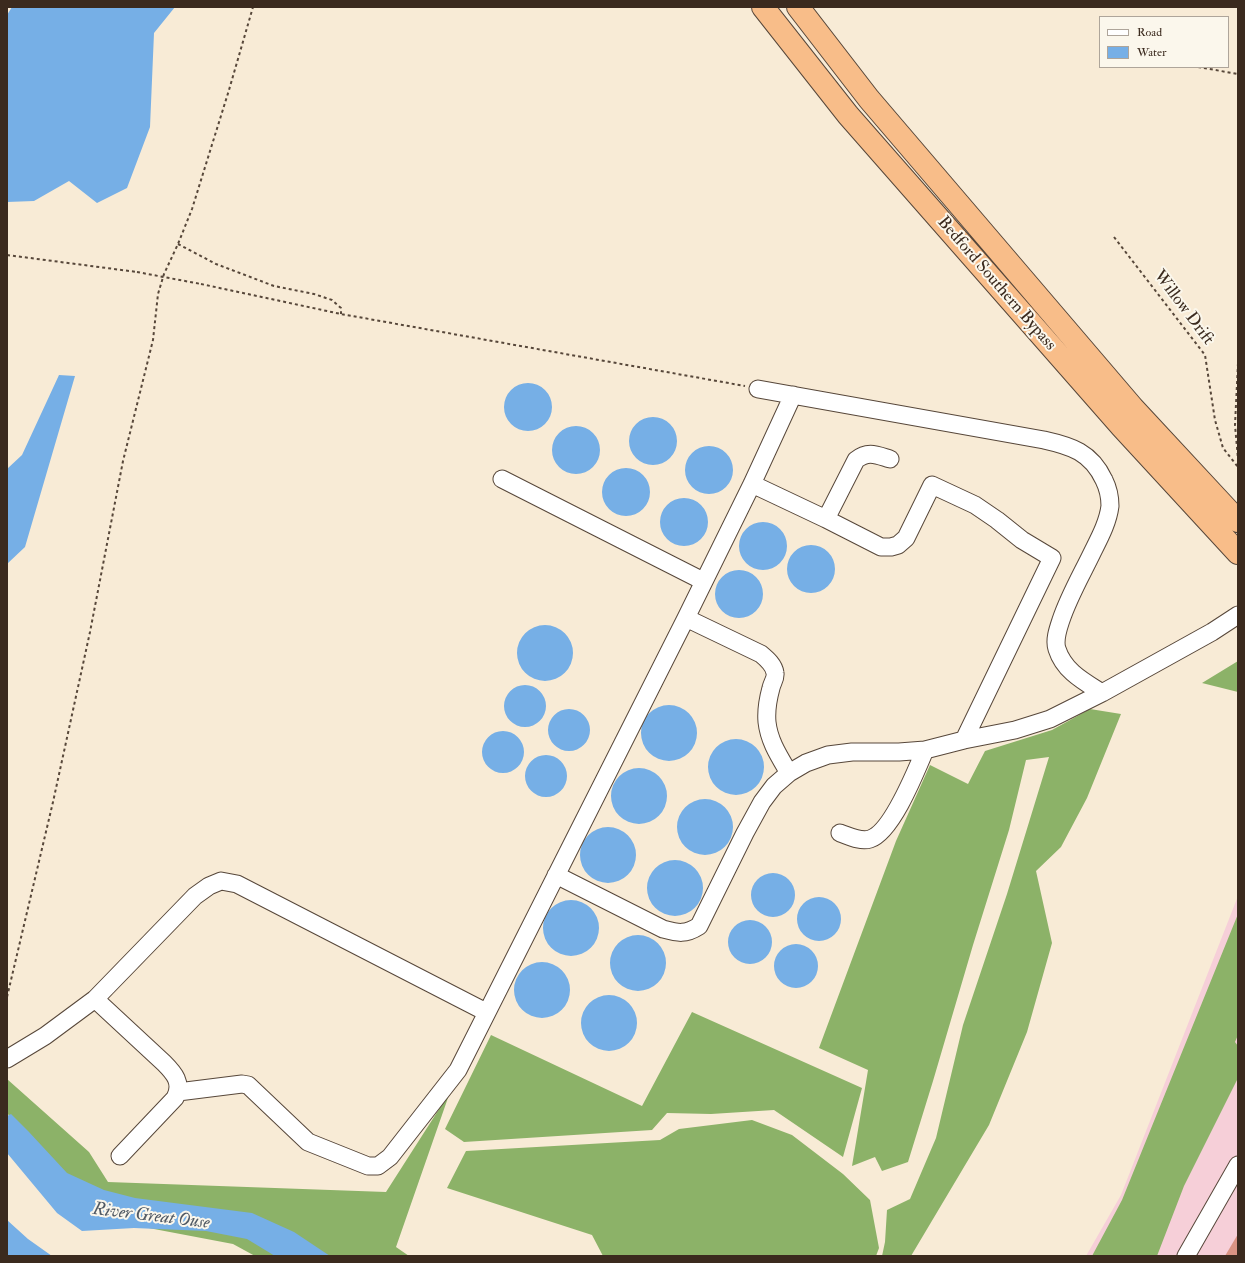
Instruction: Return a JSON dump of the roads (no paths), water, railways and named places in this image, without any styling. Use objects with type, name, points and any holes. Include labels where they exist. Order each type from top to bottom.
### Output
[{"type":"highway","name":"Bedford Southern Bypass","points":[[763,7],[848,115],[1122,426],[1238,553]]},
{"type":"highway","name":"Bedford Southern Bypass","points":[[798,7],[869,99],[1123,396],[1238,521]]},
{"type":"street","points":[[758,389],[1044,440],[1069,446],[1087,457],[1100,471],[1108,488],[1110,506],[1104,528],[1065,609],[1057,632],[1057,648],[1064,665],[1076,677],[1102,693]]},
{"type":"street","points":[[178,1092],[242,1084],[248,1085],[308,1142],[368,1166],[378,1166],[390,1157],[458,1070],[686,618],[752,484],[793,395]]},
{"type":"street","points":[[826,518],[856,460],[862,455],[871,454],[890,459]]},
{"type":"street","points":[[502,479],[703,581]]},
{"type":"street","points":[[752,484],[826,518],[881,547],[898,545],[906,538],[932,485],[975,505],[1022,540],[1052,558],[964,740]]},
{"type":"street","points":[[556,875],[663,929],[679,933],[691,932],[699,926],[762,802],[774,786],[789,772],[806,763],[828,755],[852,752],[899,752],[925,750],[964,740],[1015,730],[1050,719],[1102,693],[1212,632],[1238,615]]},
{"type":"street","points":[[686,618],[761,654],[769,660],[776,675],[767,704],[767,721],[770,737],[776,752],[789,772]]},
{"type":"street","points":[[840,833],[864,840],[877,836],[883,830],[902,800],[925,750]]},
{"type":"street","points":[[7,1058],[45,1036],[95,999],[195,896],[209,886],[221,881],[237,884],[486,1012]]},
{"type":"street","points":[[95,999],[175,1074],[179,1083],[178,1092],[175,1098],[120,1156]]},
{"type":"street","points":[[1186,1256],[1238,1165]]},
{"type":"water","points":[[12,7],[175,7],[154,33],[150,127],[127,188],[97,203],[69,181],[34,201],[7,202],[7,15]]},
{"type":"water","points":[[59,375],[75,376],[25,547],[7,564],[7,469],[22,455]]},
{"type":"water","points":[[528,383],[537,385],[545,390],[550,398],[552,407],[550,416],[545,424],[537,429],[528,431],[519,429],[511,424],[506,416],[504,407],[506,398],[511,390],[519,385]]},
{"type":"water","points":[[653,417],[662,419],[670,424],[675,432],[677,441],[675,450],[670,458],[662,463],[653,465],[644,463],[636,458],[631,450],[629,441],[631,432],[636,424],[644,419]]},
{"type":"water","points":[[576,426],[585,428],[593,433],[598,441],[600,450],[598,459],[593,467],[585,472],[576,474],[567,472],[559,467],[554,459],[552,450],[554,441],[559,433],[567,428]]},
{"type":"water","points":[[709,446],[718,448],[726,453],[731,461],[733,470],[731,479],[726,487],[718,492],[709,494],[700,492],[692,487],[687,479],[685,470],[687,461],[692,453],[700,448]]},
{"type":"water","points":[[626,468],[635,470],[643,475],[648,483],[650,492],[648,501],[643,509],[635,514],[626,516],[617,514],[609,509],[604,501],[602,492],[604,483],[609,475],[617,470]]},
{"type":"water","points":[[684,498],[693,500],[701,505],[706,513],[708,522],[706,531],[701,539],[693,544],[684,546],[675,544],[667,539],[662,531],[660,522],[662,513],[667,505],[675,500]]},
{"type":"water","points":[[763,522],[772,524],[780,529],[785,537],[787,546],[785,555],[780,563],[772,568],[763,570],[754,568],[746,563],[741,555],[739,546],[741,537],[746,529],[754,524]]},
{"type":"water","points":[[811,545],[820,547],[828,552],[833,560],[835,569],[833,578],[828,586],[820,591],[811,593],[802,591],[794,586],[789,578],[787,569],[789,560],[794,552],[802,547]]},
{"type":"water","points":[[739,570],[748,572],[756,577],[761,585],[763,594],[761,603],[756,611],[748,616],[739,618],[730,616],[722,611],[717,603],[715,594],[717,585],[722,577],[730,572]]},
{"type":"water","points":[[545,625],[556,628],[565,633],[570,642],[573,653],[570,664],[565,673],[556,678],[545,681],[534,678],[525,673],[520,664],[517,653],[520,642],[525,633],[534,628]]},
{"type":"water","points":[[525,685],[540,691],[546,706],[540,721],[525,727],[510,721],[504,706],[510,691]]},
{"type":"water","points":[[669,705],[680,707],[689,713],[695,722],[697,733],[695,744],[689,753],[680,759],[669,761],[658,759],[649,753],[643,744],[641,733],[643,722],[649,713],[658,707]]},
{"type":"water","points":[[569,709],[584,715],[590,730],[584,745],[569,751],[554,745],[548,730],[554,715]]},
{"type":"water","points":[[503,731],[518,737],[524,752],[518,767],[503,773],[488,767],[482,752],[488,737]]},
{"type":"water","points":[[736,739],[747,741],[756,747],[762,756],[764,767],[762,778],[756,787],[747,793],[736,795],[725,793],[716,787],[710,778],[708,767],[710,756],[716,747],[725,741]]},
{"type":"water","points":[[546,755],[561,761],[567,776],[561,791],[546,797],[531,791],[525,776],[531,761]]},
{"type":"water","points":[[639,768],[650,770],[659,776],[665,785],[667,796],[665,807],[659,816],[650,822],[639,824],[628,822],[619,816],[613,807],[611,796],[613,785],[619,776],[628,770]]},
{"type":"water","points":[[705,799],[716,801],[725,807],[731,816],[733,827],[731,838],[725,847],[716,853],[705,855],[694,853],[685,847],[679,838],[677,827],[679,816],[685,807],[694,801]]},
{"type":"water","points":[[608,827],[619,829],[628,835],[634,844],[636,855],[634,866],[628,875],[619,881],[608,883],[597,881],[588,875],[582,866],[580,855],[582,844],[588,835],[597,829]]},
{"type":"water","points":[[675,860],[686,862],[695,868],[701,877],[703,888],[701,899],[695,908],[686,914],[675,916],[664,914],[655,908],[649,899],[647,888],[649,877],[655,868],[664,862]]},
{"type":"water","points":[[769,873],[777,873],[782,874],[789,879],[794,886],[794,904],[789,911],[782,916],[769,917],[761,914],[754,907],[751,899],[751,891],[754,883],[761,876]]},
{"type":"water","points":[[815,897],[823,897],[828,898],[835,903],[840,910],[840,928],[835,935],[828,940],[815,941],[807,938],[800,931],[797,923],[797,915],[800,907],[807,900]]},
{"type":"water","points":[[571,900],[582,902],[591,908],[597,917],[599,928],[597,939],[591,948],[582,954],[571,956],[560,954],[551,948],[545,939],[543,928],[545,917],[551,908],[560,902]]},
{"type":"water","points":[[746,920],[754,920],[759,921],[766,926],[771,933],[771,951],[766,958],[759,963],[746,964],[738,961],[731,954],[728,946],[728,938],[731,930],[738,923]]},
{"type":"water","points":[[638,935],[649,937],[658,943],[664,952],[666,963],[664,974],[658,983],[649,989],[638,991],[627,989],[618,983],[612,974],[610,963],[612,952],[618,943],[627,937]]},
{"type":"water","points":[[792,944],[800,944],[805,945],[812,950],[817,957],[817,975],[812,982],[805,987],[792,988],[784,985],[777,978],[774,970],[774,962],[777,954],[784,947]]},
{"type":"water","points":[[542,962],[553,964],[562,970],[568,979],[570,990],[568,1001],[562,1010],[553,1016],[542,1018],[531,1016],[522,1010],[516,1001],[514,990],[516,979],[522,970],[531,964]]},
{"type":"water","points":[[609,995],[620,997],[629,1003],[635,1012],[637,1023],[635,1034],[629,1043],[620,1049],[609,1051],[598,1049],[589,1043],[583,1034],[581,1023],[583,1012],[589,1003],[598,997]]},
{"type":"water","name":"River Great Ouse","points":[[11,1114],[67,1173],[104,1190],[135,1198],[252,1213],[294,1232],[330,1256],[275,1256],[247,1239],[206,1231],[134,1228],[82,1231],[57,1213],[7,1153],[7,1116]]},
{"type":"water","points":[[7,1220],[28,1239],[52,1256],[7,1256]]}]
